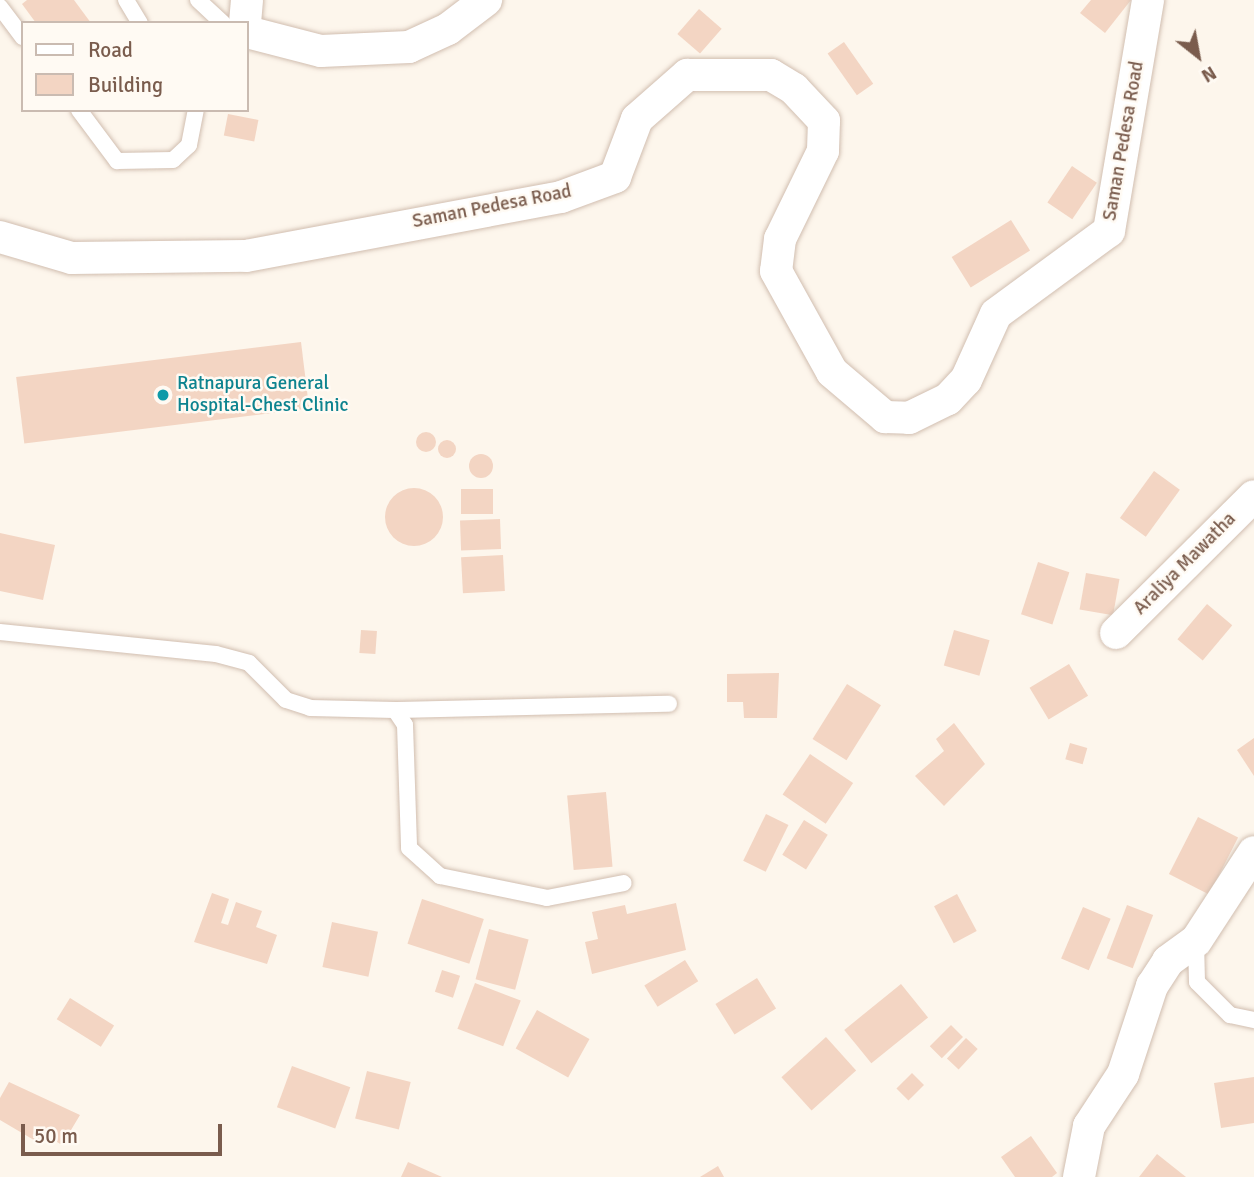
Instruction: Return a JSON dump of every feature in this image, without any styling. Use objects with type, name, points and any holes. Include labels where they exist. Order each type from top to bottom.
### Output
[{"type":"street","points":[[245,21],[247,0]]},
{"type":"street","points":[[248,32],[321,51],[409,47],[448,29],[486,0]]},
{"type":"street","name":"Saman Pedesa Road","points":[[0,237],[72,258],[246,256],[561,197],[615,177],[637,119],[687,75],[771,75],[794,89],[824,121],[823,151],[780,239],[776,271],[832,372],[886,418],[909,418],[948,399],[966,380],[996,314],[1109,231],[1149,0]]},
{"type":"street","name":"Araliya Mawatha","points":[[1116,633],[1254,496]]},
{"type":"street","points":[[1079,1177],[1089,1126],[1123,1074],[1152,986],[1168,961],[1196,941],[1254,852]]},
{"type":"lane","points":[[126,0],[139,21]]},
{"type":"lane","points":[[198,0],[221,21]]},
{"type":"lane","points":[[0,7],[21,34]]},
{"type":"lane","points":[[81,112],[117,160],[173,160],[189,145],[196,112]]},
{"type":"lane","points":[[0,632],[216,654],[249,663],[286,700],[310,708],[394,710],[669,704]]},
{"type":"lane","points":[[394,710],[405,725],[409,848],[440,876],[547,898],[624,883]]},
{"type":"lane","points":[[1196,941],[1198,982],[1230,1015],[1254,1020]]},
{"type":"building","points":[[27,0],[74,0],[90,21],[35,21],[22,4]]},
{"type":"building","points":[[1091,0],[1131,0],[1105,33],[1080,13]]},
{"type":"building","points":[[699,9],[722,29],[700,54],[677,34]]},
{"type":"building","points":[[844,42],[873,84],[857,95],[828,53]]},
{"type":"building","points":[[228,114],[258,120],[254,142],[224,136]]},
{"type":"building","points":[[1072,166],[1097,183],[1072,219],[1047,202]]},
{"type":"building","points":[[1011,220],[1030,251],[971,288],[952,257]]},
{"type":"building","name":"Ratnapura General Hospital-Chest Clinic","points":[[301,342],[309,409],[24,443],[16,377]]},
{"type":"building","points":[[426,432],[433,435],[436,442],[433,449],[426,452],[419,449],[416,442],[419,435]]},
{"type":"building","points":[[443,440],[451,440],[456,449],[454,456],[443,458],[438,453],[438,445]]},
{"type":"building","points":[[481,454],[492,461],[493,466],[486,477],[481,478],[470,471],[469,466],[476,455]]},
{"type":"building","points":[[1154,471],[1180,490],[1146,537],[1120,518]]},
{"type":"building","points":[[414,488],[425,490],[438,501],[443,517],[441,528],[430,541],[414,546],[403,544],[390,533],[385,517],[387,506],[398,493]]},
{"type":"building","points":[[461,489],[493,489],[493,514],[461,514]]},
{"type":"building","points":[[500,519],[501,549],[461,550],[460,520]]},
{"type":"building","points":[[0,533],[55,545],[43,600],[0,591]]},
{"type":"building","points":[[503,555],[505,591],[463,593],[461,557]]},
{"type":"building","points":[[1038,562],[1069,572],[1052,625],[1021,614]]},
{"type":"building","points":[[1086,573],[1119,579],[1113,615],[1080,609]]},
{"type":"building","points":[[1207,604],[1232,625],[1203,660],[1177,639]]},
{"type":"building","points":[[361,630],[377,631],[375,654],[359,653]]},
{"type":"building","points":[[954,630],[990,640],[979,676],[944,666]]},
{"type":"building","points":[[1069,664],[1088,696],[1049,719],[1030,688]]},
{"type":"building","points":[[779,673],[777,718],[744,718],[743,702],[727,702],[727,674]]},
{"type":"building","points":[[847,684],[881,705],[846,760],[813,739]]},
{"type":"building","points":[[954,723],[985,764],[944,806],[915,776],[944,751],[936,739]]},
{"type":"building","points":[[1254,738],[1254,776],[1237,750]]},
{"type":"building","points":[[1070,743],[1087,748],[1083,764],[1065,759]]},
{"type":"building","points":[[810,754],[853,783],[826,824],[783,795]]},
{"type":"building","points":[[606,792],[613,867],[574,870],[567,795]]},
{"type":"building","points":[[766,814],[788,825],[766,872],[743,861]]},
{"type":"building","points":[[1198,817],[1238,837],[1209,894],[1169,874]]},
{"type":"building","points":[[804,820],[828,835],[806,870],[782,855]]},
{"type":"building","points":[[212,893],[229,899],[221,923],[228,925],[236,902],[262,911],[256,927],[277,935],[267,964],[194,942]]},
{"type":"building","points":[[957,894],[977,931],[954,943],[934,906]]},
{"type":"building","points":[[422,899],[484,919],[469,964],[407,944]]},
{"type":"building","points":[[676,903],[686,950],[592,974],[585,942],[598,939],[592,912],[625,905],[627,914]]},
{"type":"building","points":[[1127,905],[1153,915],[1133,968],[1107,958]]},
{"type":"building","points":[[1083,907],[1111,919],[1089,970],[1061,959]]},
{"type":"building","points":[[332,922],[378,932],[368,977],[322,967]]},
{"type":"building","points":[[489,929],[529,940],[515,990],[476,979]]},
{"type":"building","points":[[685,960],[698,981],[658,1007],[644,985]]},
{"type":"building","points":[[442,970],[460,976],[453,998],[435,992]]},
{"type":"building","points":[[757,978],[776,1009],[735,1034],[715,1004]]},
{"type":"building","points":[[475,983],[521,1001],[503,1046],[457,1029]]},
{"type":"building","points":[[901,984],[928,1017],[871,1063],[844,1030]]},
{"type":"building","points":[[70,998],[114,1026],[101,1047],[57,1019]]},
{"type":"building","points":[[537,1010],[589,1039],[568,1078],[516,1048]]},
{"type":"building","points":[[951,1025],[963,1037],[942,1058],[930,1046]]},
{"type":"building","points":[[826,1037],[856,1070],[812,1111],[781,1077]]},
{"type":"building","points":[[966,1038],[978,1049],[959,1069],[947,1058]]},
{"type":"building","points":[[292,1066],[350,1087],[335,1129],[277,1107]]},
{"type":"building","points":[[367,1071],[411,1082],[399,1129],[355,1119]]},
{"type":"building","points":[[912,1073],[924,1085],[908,1101],[896,1089]]},
{"type":"building","points":[[1254,1077],[1254,1123],[1221,1128],[1214,1083]]},
{"type":"building","points":[[9,1082],[80,1115],[62,1145],[44,1134],[39,1143],[0,1120],[0,1098]]},
{"type":"building","points":[[1031,1136],[1057,1173],[1052,1177],[1015,1177],[1001,1157]]},
{"type":"building","points":[[1157,1154],[1186,1177],[1139,1177]]},
{"type":"building","points":[[408,1162],[442,1177],[401,1177]]},
{"type":"building","points":[[718,1166],[724,1177],[700,1177]]},
{"type":"place","name":"Ratnapura General Hospital-Chest Clinic","points":[[163,395]]}]
